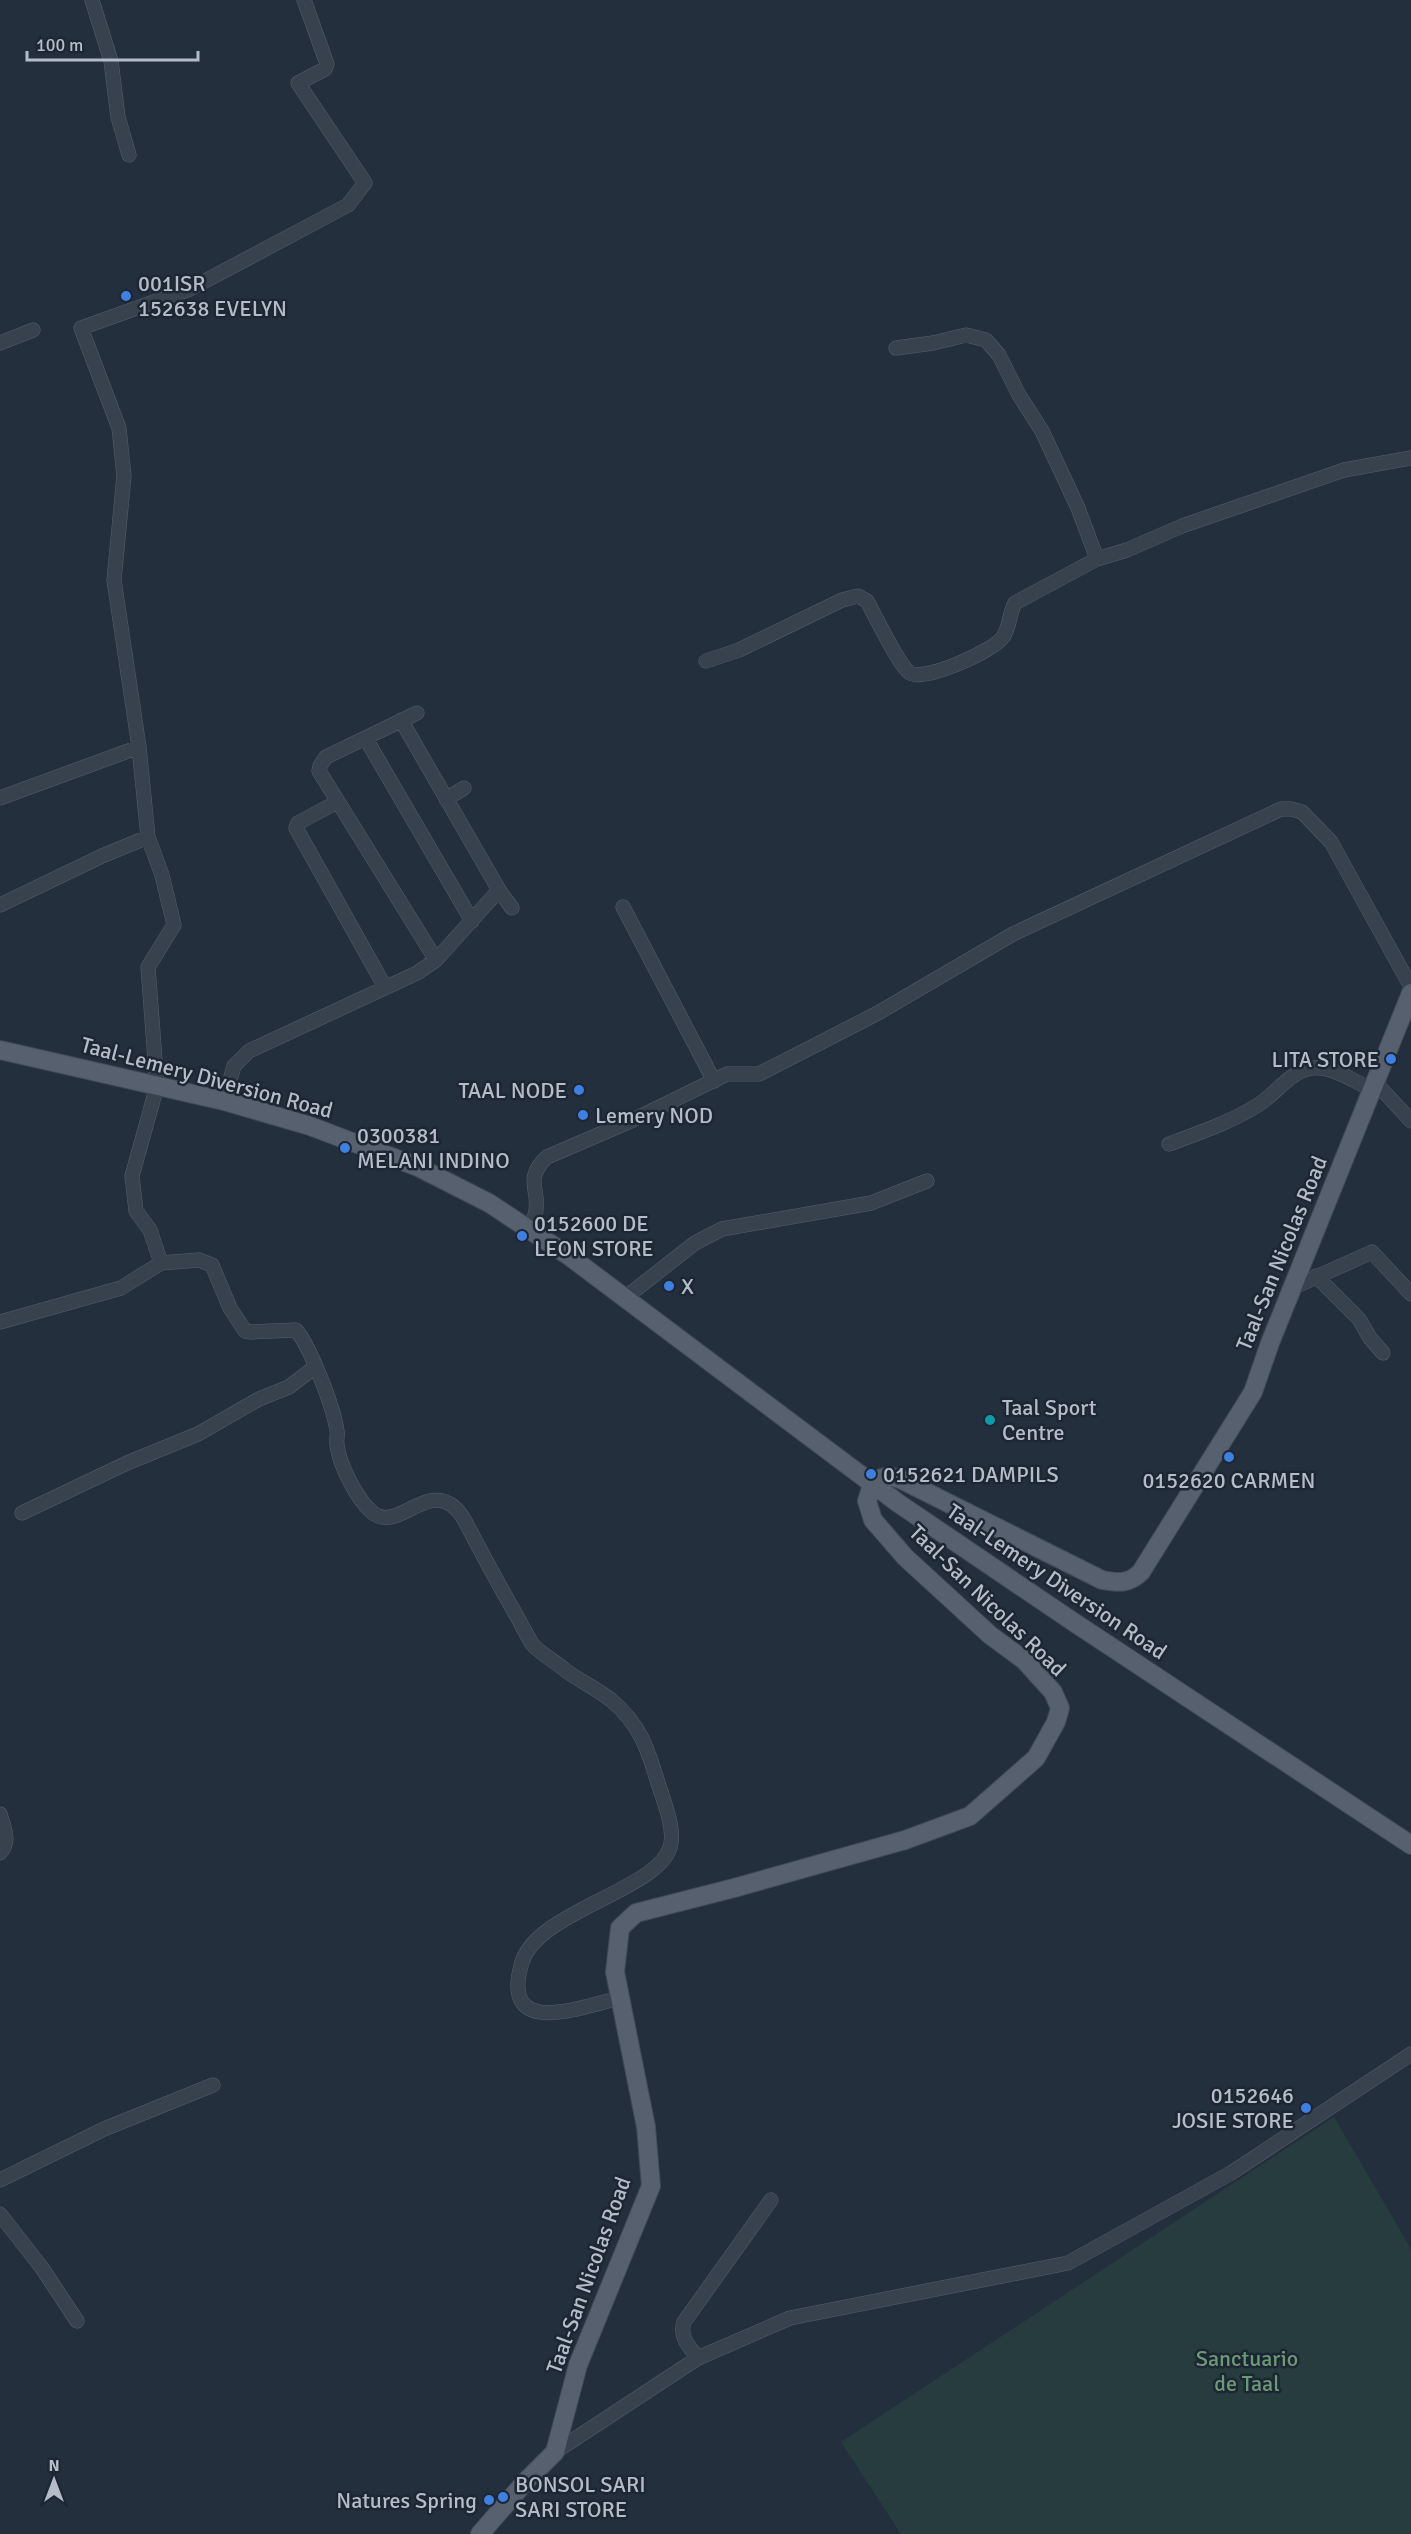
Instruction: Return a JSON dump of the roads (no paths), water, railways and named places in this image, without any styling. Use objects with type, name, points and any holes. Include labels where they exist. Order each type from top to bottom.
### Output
[{"type":"main road","name":"Taal-San Nicolas Road","points":[[555,2452],[578,2365],[651,2186],[646,2127],[615,1972],[620,1928],[636,1913],[905,1840],[970,1816],[1036,1758],[1056,1722],[1060,1708],[1053,1692],[1024,1660],[990,1635],[905,1557],[873,1520],[867,1501],[872,1485],[888,1476],[900,1479],[1102,1580],[1124,1583],[1133,1580],[1151,1559],[1253,1392],[1292,1288],[1411,993]]},
{"type":"main road","name":"Taal-Lemery Diversion Road","points":[[0,1050],[224,1101],[310,1126],[418,1167],[489,1203],[529,1228],[626,1298],[872,1485],[1072,1621],[1411,1845]]},
{"type":"main road","points":[[480,2534],[525,2482],[555,2452]]},
{"type":"street","points":[[92,0],[111,61],[118,117],[129,155]]},
{"type":"street","points":[[161,1263],[150,1230],[136,1211],[132,1176],[157,1086],[148,967],[174,925],[162,875],[148,837],[139,747],[114,580],[124,477],[118,428],[81,328],[190,289],[348,205],[365,183],[298,83],[326,69],[327,64],[304,0]]},
{"type":"street","points":[[0,343],[33,330]]},
{"type":"street","points":[[896,348],[933,343],[966,334],[986,339],[999,355],[1042,431],[1078,508],[1097,559]]},
{"type":"street","points":[[706,661],[739,650],[842,600],[858,596],[867,601],[905,668],[919,676],[931,674],[996,645],[1009,626],[1010,613],[1015,603],[1097,559],[1127,550],[1182,526],[1344,470],[1411,458]]},
{"type":"street","points":[[417,713],[326,757],[320,766],[322,777],[436,960]]},
{"type":"street","points":[[401,720],[499,890],[512,908]]},
{"type":"street","points":[[366,739],[472,921]]},
{"type":"street","points":[[0,798],[139,747]]},
{"type":"street","points":[[446,799],[464,788]]},
{"type":"street","points":[[337,802],[298,823],[296,828],[385,987]]},
{"type":"street","points":[[529,1228],[536,1214],[535,1174],[538,1166],[547,1156],[727,1074],[759,1074],[878,1013],[1013,934],[1281,809],[1291,808],[1302,812],[1331,842],[1411,987]]},
{"type":"street","points":[[0,905],[148,837]]},
{"type":"street","points":[[224,1101],[234,1066],[249,1051],[417,973],[436,960],[499,890]]},
{"type":"street","points":[[623,907],[714,1081]]},
{"type":"street","points":[[1169,1144],[1259,1105],[1306,1069],[1320,1069],[1342,1074],[1374,1086],[1411,1121]]},
{"type":"street","points":[[626,1298],[695,1243],[722,1229],[871,1203],[927,1181]]},
{"type":"street","points":[[1292,1288],[1371,1252],[1411,1294]]},
{"type":"street","points":[[0,1322],[121,1288],[161,1263],[199,1260],[212,1265],[230,1308],[244,1331],[296,1330],[304,1340],[315,1367],[337,1430],[337,1446],[352,1486],[372,1512],[381,1517],[392,1517],[429,1500],[453,1505],[465,1521],[534,1646],[610,1700],[640,1731],[667,1814],[671,1843],[667,1855],[657,1866],[609,1897],[556,1924],[536,1940],[523,1960],[517,1991],[520,2003],[531,2011],[549,2013],[620,1998]]},
{"type":"street","points":[[1316,1276],[1359,1319],[1370,1338],[1383,1353]]},
{"type":"street","points":[[22,1513],[127,1463],[198,1434],[259,1399],[289,1387],[315,1367]]},
{"type":"street","points":[[0,1814],[6,1833],[4,1849],[0,1853]]},
{"type":"street","points":[[555,2452],[698,2358],[790,2318],[1068,2264],[1231,2173],[1411,2054]]},
{"type":"street","points":[[0,2180],[104,2129],[213,2085]]},
{"type":"street","points":[[698,2358],[684,2340],[681,2331],[684,2322],[771,2200]]},
{"type":"street","points":[[0,2214],[42,2268],[77,2321]]},
{"type":"place","name":"001ISR 152638 EVELYN","points":[[126,296]]},
{"type":"place","name":"LITA STORE","points":[[1391,1059]]},
{"type":"place","name":"TAAL NODE","points":[[579,1090]]},
{"type":"place","name":"Lemery NOD","points":[[583,1115]]},
{"type":"place","name":"0300381 MELANI INDINO","points":[[345,1148]]},
{"type":"place","name":"0152600 DE LEON STORE","points":[[522,1236]]},
{"type":"place","name":"X","points":[[669,1286]]},
{"type":"place","name":"Taal Sport Centre","points":[[990,1420]]},
{"type":"place","name":"0152620 CARMEN","points":[[1229,1457]]},
{"type":"place","name":"0152621 DAMPILS","points":[[871,1474]]},
{"type":"place","name":"0152646 JOSIE STORE","points":[[1306,2108]]},
{"type":"place","name":"BONSOL SARI SARI STORE","points":[[503,2497]]},
{"type":"place","name":"Natures Spring","points":[[489,2500]]},
{"type":"park label","name":"Sanctuario de Taal","points":[[1247,2370]]}]
